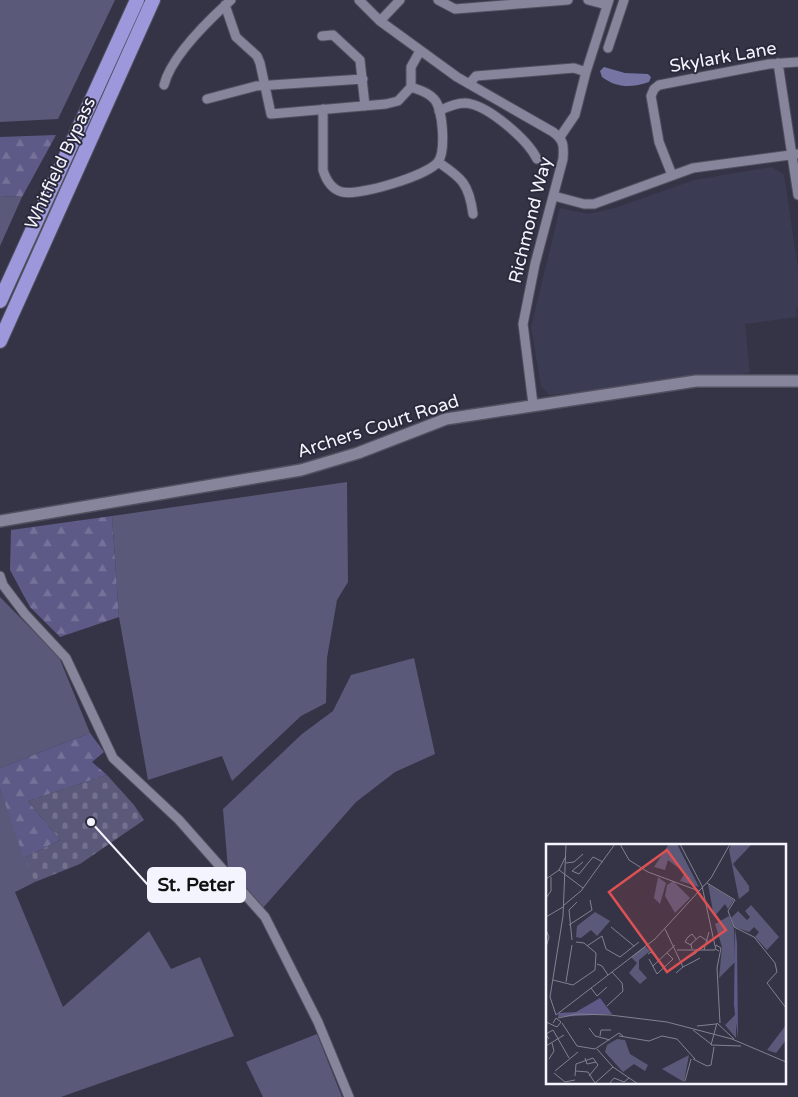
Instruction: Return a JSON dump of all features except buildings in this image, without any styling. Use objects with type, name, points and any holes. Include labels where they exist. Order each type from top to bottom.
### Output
[{"type":"highway","name":"Whitfield Bypass","points":[[0,302],[137,0]]},
{"type":"highway","name":"Whitfield Bypass","points":[[0,341],[153,0]]},
{"type":"street","name":"Richmond Way","points":[[360,0],[380,21],[420,51],[469,84],[560,137],[564,147],[563,159],[535,264],[523,324],[533,404]]},
{"type":"street","points":[[380,21],[400,0]]},
{"type":"street","points":[[438,0],[455,9],[568,0]]},
{"type":"street","points":[[560,137],[575,115],[608,2],[588,0]]},
{"type":"street","points":[[608,48],[624,0]]},
{"type":"street","points":[[164,85],[167,74],[204,25],[228,2]]},
{"type":"street","points":[[228,2],[236,37],[257,56],[267,86],[271,114],[393,103],[403,97],[411,87],[412,63],[420,51]]},
{"type":"street","points":[[599,29],[613,33]]},
{"type":"street","points":[[322,36],[333,35],[357,56],[362,63],[365,106]]},
{"type":"street","name":"Skylark Lane","points":[[672,175],[659,142],[651,96],[654,89],[659,85],[778,63],[798,62]]},
{"type":"street","points":[[778,63],[795,155],[798,196]]},
{"type":"street","points":[[469,84],[476,76],[574,68],[586,72]]},
{"type":"street","points":[[207,99],[256,86],[363,79]]},
{"type":"street","points":[[322,109],[323,170],[325,179],[336,190],[352,192],[384,185],[414,176],[438,162],[442,151],[439,110],[435,100],[426,92],[411,87]]},
{"type":"street","points":[[439,110],[466,103],[478,107],[521,136],[532,149],[537,159]]},
{"type":"street","points":[[554,196],[584,204],[594,204],[672,175],[710,165],[795,155]]},
{"type":"street","points":[[438,162],[463,180],[470,196],[473,214]]},
{"type":"street","name":"Archers Court Road","points":[[0,520],[301,470],[358,453],[446,419],[533,404],[696,381],[798,381]]},
{"type":"street","points":[[0,576],[3,585],[25,614],[66,658],[114,758],[179,820],[265,917],[318,1022],[349,1097]]},
{"type":"shaded area","points":[[604,67],[625,73],[648,74],[651,77],[649,82],[642,84],[619,85],[602,77],[600,71]]},
{"type":"shaded area","points":[[772,167],[784,175],[798,269],[798,308],[796,309],[797,317],[745,324],[750,373],[549,395],[541,386],[531,327],[560,208],[588,214],[615,208],[694,180]]},
{"type":"green space","points":[[0,0],[115,0],[58,119],[0,122]]},
{"type":"green space","points":[[56,135],[22,197],[0,196],[0,137]]},
{"type":"green space","points":[[0,196],[22,197],[0,246]]},
{"type":"green space","points":[[347,482],[348,582],[337,600],[327,658],[326,703],[301,716],[232,781],[222,756],[148,780],[119,617],[112,516]]},
{"type":"green space","points":[[112,516],[119,617],[60,637],[30,607],[10,570],[11,530]]},
{"type":"green space","points":[[0,597],[59,657],[90,733],[0,768]]},
{"type":"green space","points":[[414,658],[435,754],[395,772],[356,802],[262,909],[228,869],[223,809],[302,734],[333,711],[351,675]]},
{"type":"green space","points":[[90,733],[104,752],[92,762],[107,775],[28,801],[60,840],[24,858],[0,789],[0,768]]},
{"type":"green space","points":[[107,775],[134,805],[144,820],[80,864],[35,882],[24,858],[60,840],[28,801]]},
{"type":"green space","points":[[0,789],[35,882],[15,892],[63,1007],[149,931],[171,969],[200,957],[234,1036],[61,1097],[0,1097]]},
{"type":"green space","points":[[317,1034],[342,1097],[263,1097],[246,1062]]},
{"type":"place","name":"St. Peter","points":[[91,822]]}]
